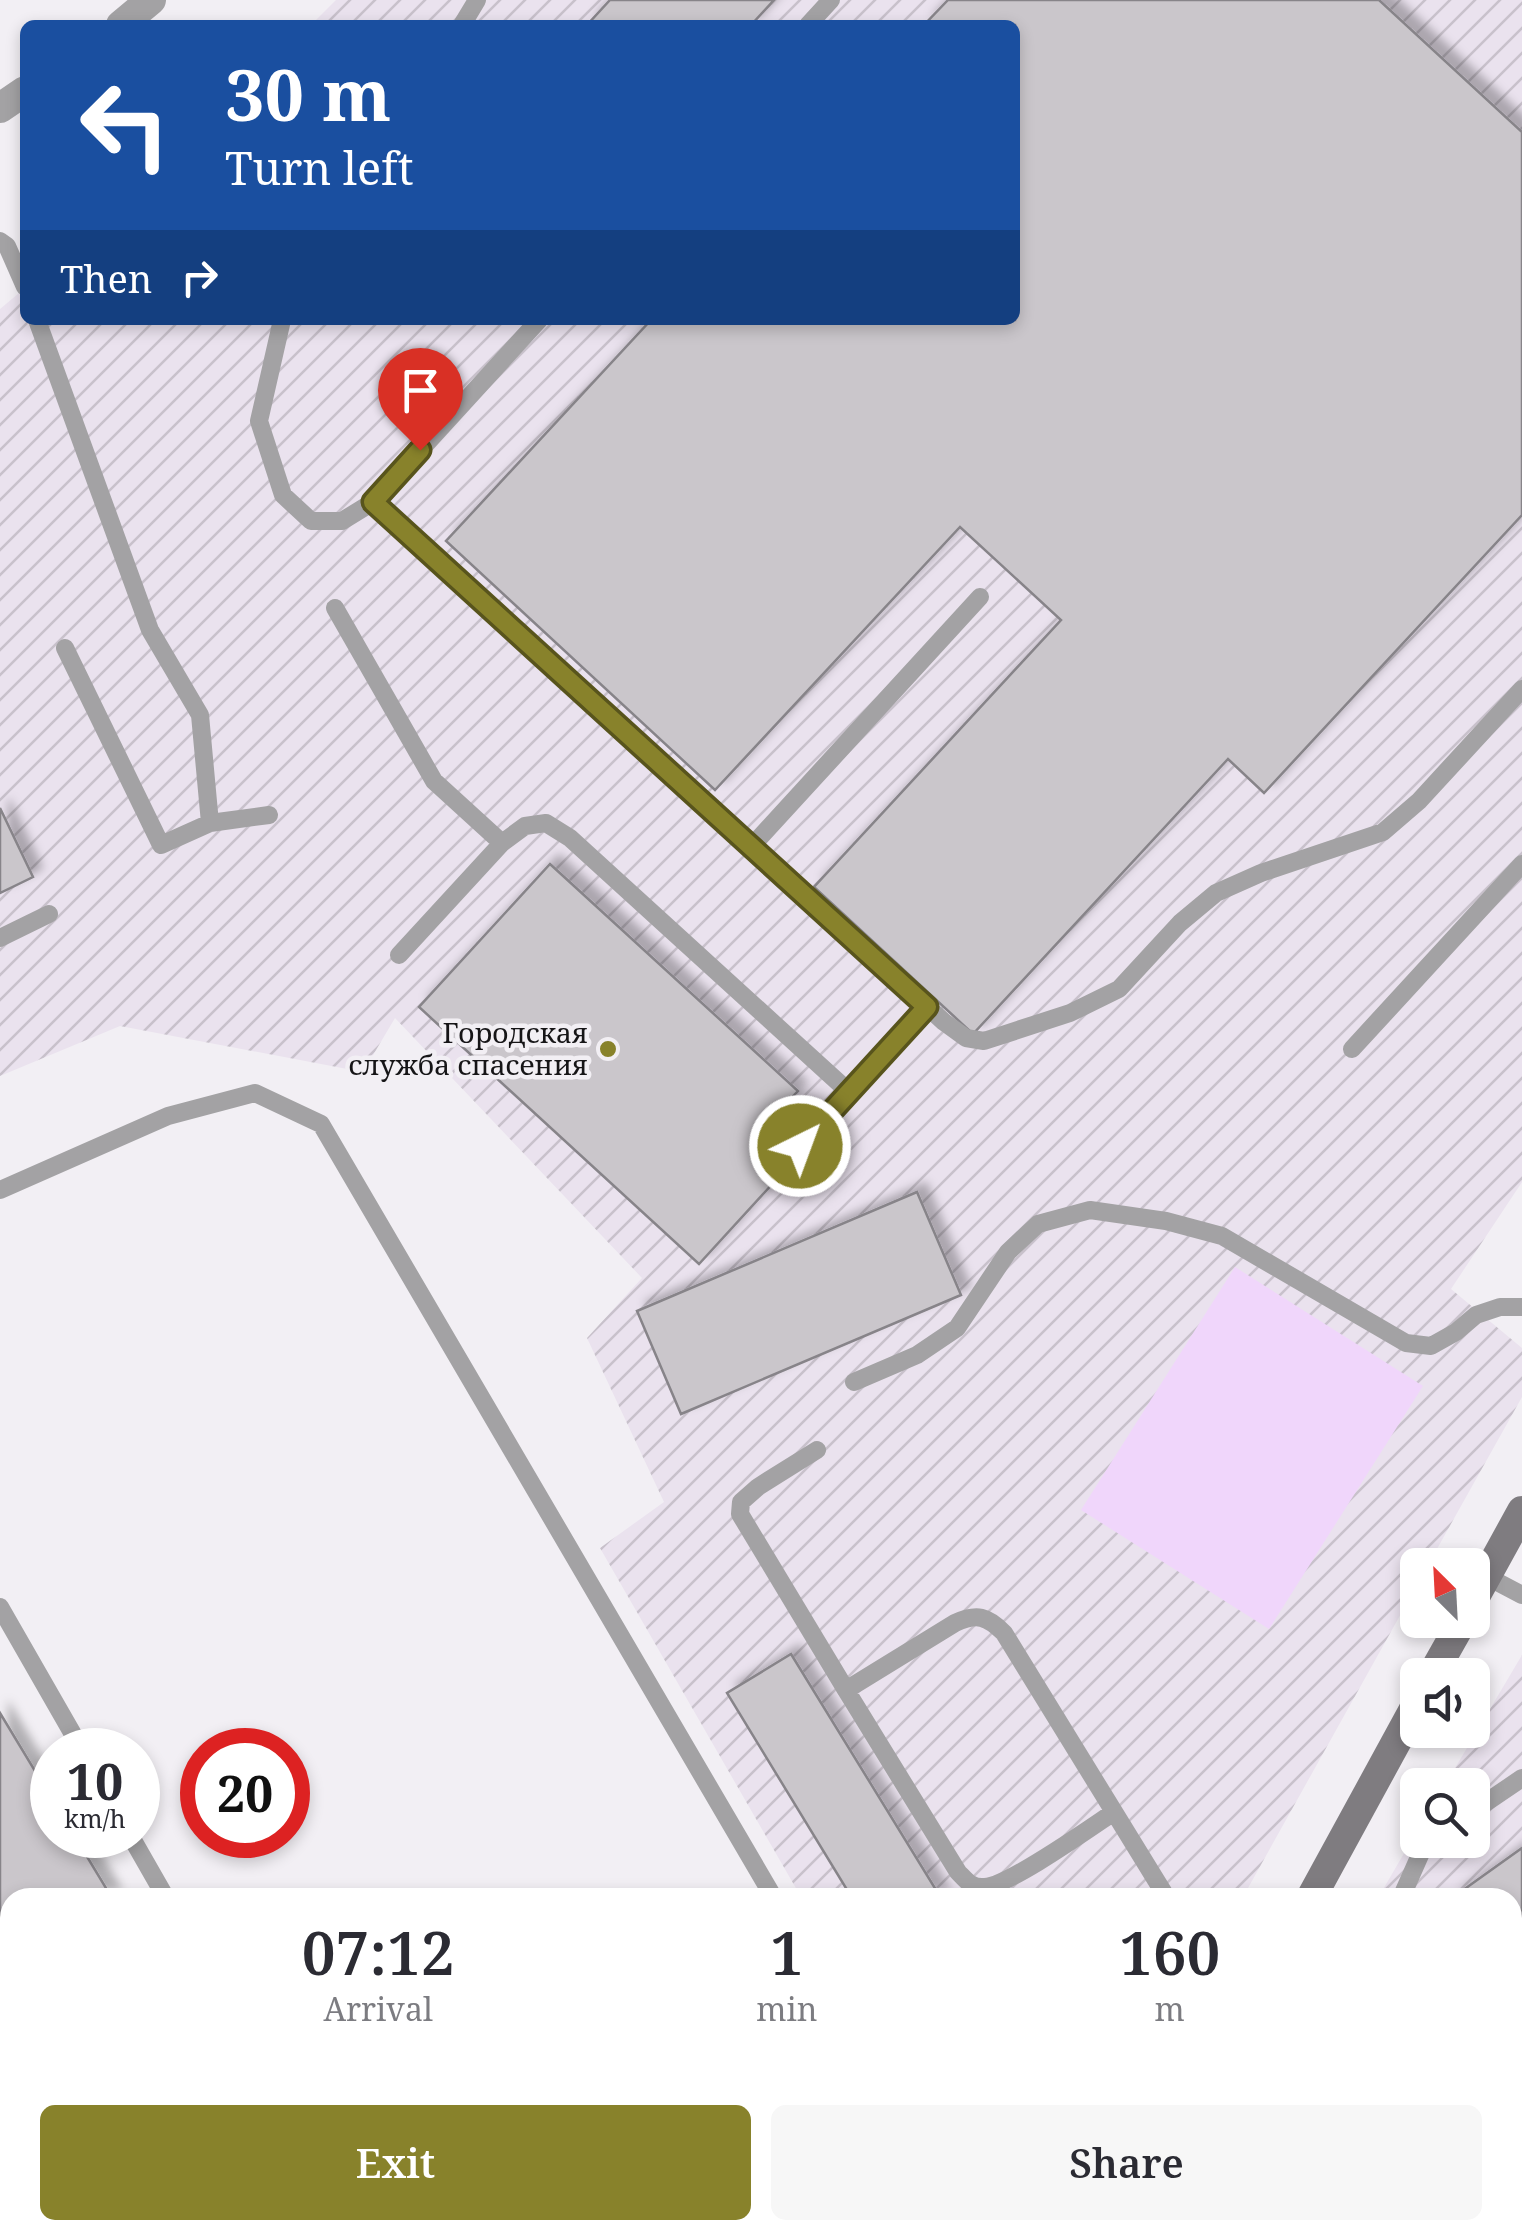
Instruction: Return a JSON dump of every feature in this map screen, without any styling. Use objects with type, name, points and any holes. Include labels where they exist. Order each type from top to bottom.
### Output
[{"type":"street","points":[[127,20],[151,0]]},
{"type":"street","points":[[1490,1570],[1522,1511]]},
{"type":"street","points":[[1316,1888],[1400,1735]]},
{"type":"lane","points":[[813,20],[831,0]]},
{"type":"lane","points":[[0,241],[7,246],[20,276]]},
{"type":"lane","points":[[39,325],[150,630],[200,715],[210,823]]},
{"type":"lane","points":[[281,325],[260,422],[283,495],[311,521],[342,521],[373,502],[534,325]]},
{"type":"lane","points":[[373,502],[927,1007],[966,1038],[984,1040],[1096,1002],[1119,989],[1180,923],[1216,893],[1261,873],[1383,832],[1419,802],[1522,689]]},
{"type":"lane","points":[[752,847],[980,597]]},
{"type":"lane","points":[[335,608],[434,781],[502,842]]},
{"type":"lane","points":[[65,648],[161,845],[210,823],[269,815]]},
{"type":"lane","points":[[399,955],[502,842],[525,826],[546,822],[570,838],[848,1092]]},
{"type":"lane","points":[[1352,1049],[1522,864]]},
{"type":"lane","points":[[0,938],[50,914]]},
{"type":"lane","points":[[800,1146],[927,1007]]},
{"type":"lane","points":[[0,1190],[168,1116],[255,1093],[321,1124],[768,1888]]},
{"type":"lane","points":[[854,1382],[918,1354],[957,1328],[1008,1252],[1038,1224],[1090,1210],[1166,1221],[1222,1236],[1406,1343],[1432,1346],[1476,1315],[1500,1307],[1522,1307]]},
{"type":"lane","points":[[818,1450],[758,1486],[741,1502],[740,1514],[958,1872],[970,1885],[986,1888],[1114,1812]]},
{"type":"lane","points":[[1490,1590],[1522,1595]]},
{"type":"lane","points":[[0,1607],[69,1728]]},
{"type":"lane","points":[[846,1690],[955,1623],[972,1615],[990,1619],[1004,1633],[1160,1888]]},
{"type":"lane","points":[[1490,1800],[1522,1778]]},
{"type":"lane","points":[[143,1858],[160,1888]]},
{"type":"lane","points":[[1405,1888],[1419,1858]]},
{"type":"shaded area","points":[[336,0],[1522,0],[1522,1182],[1451,1289],[1522,1348],[1522,1397],[1438,1548],[1400,1548],[1400,1615],[1248,1888],[796,1888],[600,1548],[664,1502],[587,1338],[642,1278],[395,1018],[363,1072],[120,1026],[0,1076],[0,309],[20,292],[20,325],[1020,325],[1020,20],[316,20]]},
{"type":"shaded area","points":[[1235,1267],[1423,1386],[1269,1629],[1081,1510]]},
{"type":"shaded area","points":[[1522,1655],[1522,1888],[1384,1888],[1401,1858],[1490,1858],[1490,1768],[1455,1768],[1467,1748],[1490,1748],[1490,1709]]},
{"type":"building","points":[[610,0],[774,0],[756,20],[592,20]]},
{"type":"building","points":[[948,0],[1379,0],[1522,132],[1522,515],[1264,793],[1228,759],[973,1034],[814,887],[1061,620],[960,527],[715,790],[446,541],[646,325],[1020,325],[1020,20],[929,20]]},
{"type":"building","points":[[0,808],[33,877],[0,893]]},
{"type":"building","name":"Городская служба спасения","points":[[550,864],[798,1091],[764,1126],[797,1157],[699,1264],[419,1007]]},
{"type":"building","points":[[917,1192],[961,1295],[681,1414],[637,1311]]},
{"type":"building","points":[[791,1654],[935,1888],[846,1888],[727,1693]]},
{"type":"building","points":[[0,1713],[30,1763],[30,1858],[88,1858],[106,1888],[0,1888]]},
{"type":"building","points":[[1522,1848],[1522,1888],[1466,1888]]},
{"type":"place","name":"Городская служба спасения","points":[[608,1049]]},
{"type":"route","points":[[420,450],[373,502],[927,1007],[800,1146]]}]
